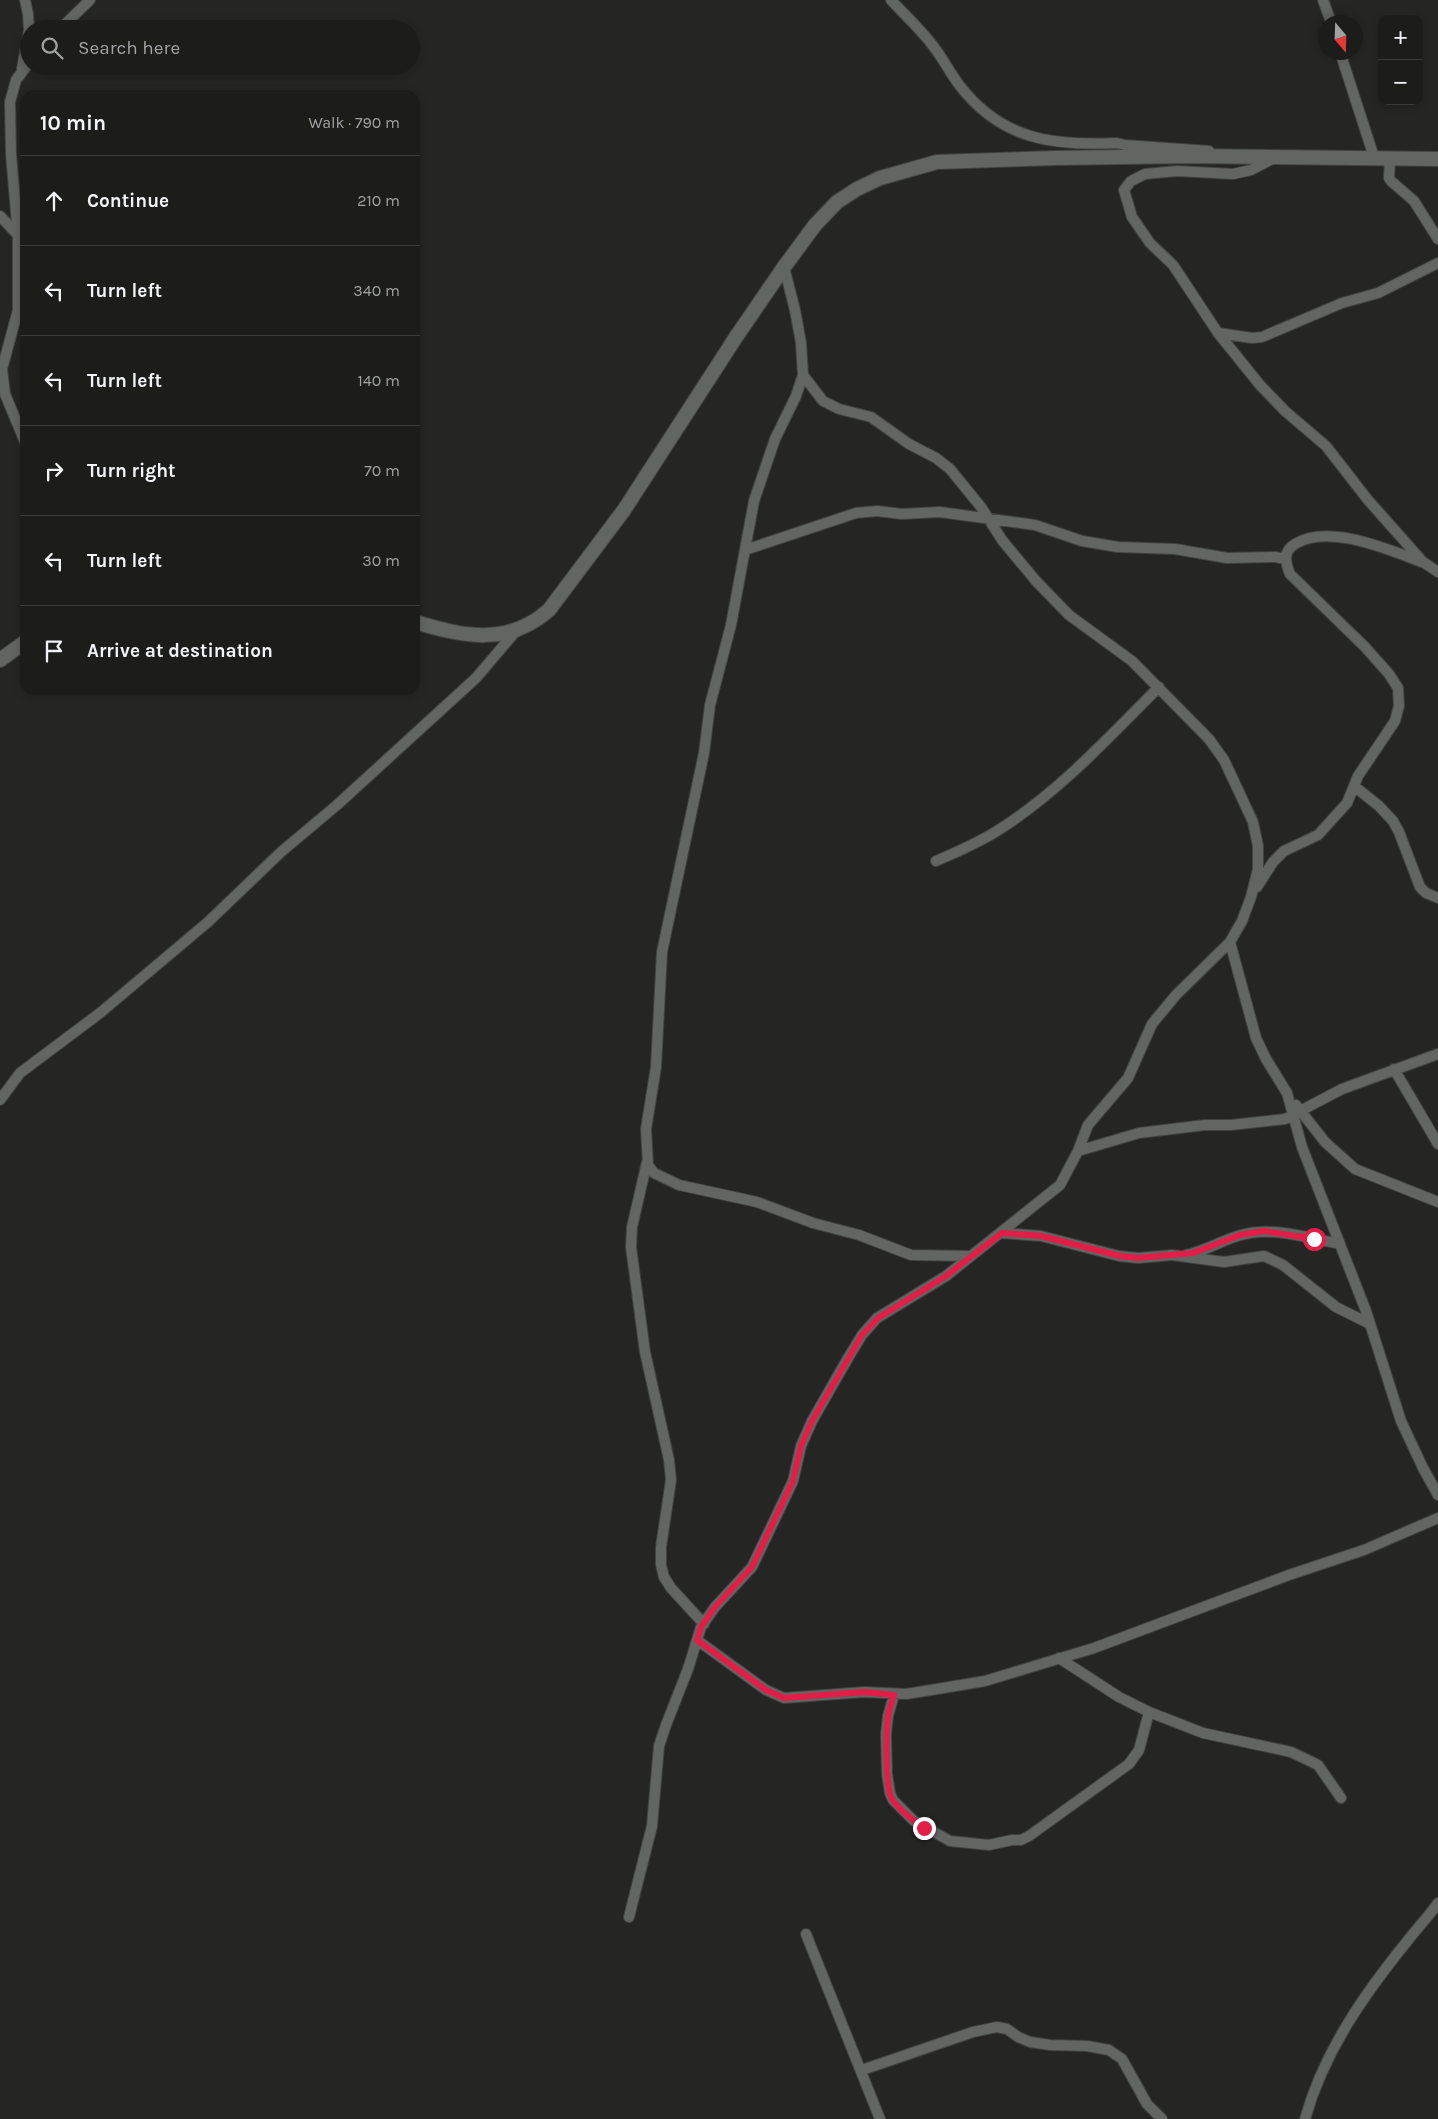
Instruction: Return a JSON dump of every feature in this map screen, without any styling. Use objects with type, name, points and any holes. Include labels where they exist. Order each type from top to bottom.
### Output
[{"type":"street","points":[[25,0],[28,20]]},
{"type":"street","points":[[69,20],[90,0]]},
{"type":"street","points":[[891,0],[930,42],[960,86],[973,101],[995,120],[1016,132],[1043,140],[1068,144],[1117,143],[1187,148],[1230,156]]},
{"type":"street","points":[[1323,0],[1328,15]]},
{"type":"street","points":[[1343,60],[1374,158]]},
{"type":"street","points":[[20,430],[5,394],[2,369],[18,310],[18,235],[11,154],[10,102],[12,91],[21,75]]},
{"type":"street","points":[[0,1100],[20,1073],[100,1013],[208,922],[281,852],[476,678],[516,631],[541,617],[569,586],[624,510],[736,337],[784,267],[815,225],[837,202],[857,189],[880,178],[937,162],[1056,158],[1230,156],[1438,159]]},
{"type":"street","points":[[1276,157],[1251,170],[1233,174],[1177,171],[1145,174],[1131,181],[1124,190],[1132,217],[1141,230],[1173,265],[1218,333],[1260,385],[1285,411],[1326,446],[1368,500],[1422,562]]},
{"type":"street","points":[[1390,158],[1389,178],[1414,201],[1438,240]]},
{"type":"street","points":[[0,216],[18,235]]},
{"type":"street","points":[[1218,333],[1252,338],[1262,337],[1342,303],[1378,293],[1438,263]]},
{"type":"street","points":[[704,1624],[671,1588],[664,1577],[661,1565],[661,1547],[671,1480],[669,1460],[645,1352],[631,1247],[632,1227],[647,1162],[646,1129],[656,1067],[662,952],[704,753],[710,705],[725,650],[754,501],[764,469],[803,375],[801,344],[784,267]]},
{"type":"street","points":[[629,1917],[652,1826],[659,1746],[697,1640],[704,1624],[715,1607],[752,1567],[793,1481],[801,1446],[812,1421],[862,1335],[878,1318],[946,1276],[1060,1185],[1078,1151],[1088,1125],[1128,1078],[1152,1024],[1165,1007],[1230,942],[1242,921],[1251,897],[1258,868],[1258,846],[1253,822],[1224,760],[1209,739],[1132,660],[1069,615],[1002,540],[961,481],[936,458],[887,429],[872,417],[830,406],[817,396],[803,375]]},
{"type":"street","points":[[745,550],[839,518],[868,512],[902,514],[940,512],[1035,525],[1082,541],[1118,547],[1175,549],[1227,558],[1275,557],[1286,559]]},
{"type":"street","points":[[1251,897],[1273,862],[1290,848],[1322,831],[1347,803],[1368,759],[1395,722],[1399,706],[1398,688],[1380,664],[1290,574],[1286,559],[1287,552],[1291,546],[1309,538],[1320,536],[1367,543],[1422,562],[1438,572]]},
{"type":"street","points":[[420,624],[448,632],[475,636],[516,631]]},
{"type":"street","points":[[0,660],[20,646]]},
{"type":"street","points":[[936,860],[970,846],[996,832],[1062,783],[1158,687]]},
{"type":"street","points":[[1354,786],[1388,814],[1399,832],[1420,887],[1426,893],[1438,898]]},
{"type":"street","points":[[1230,942],[1256,1038],[1266,1059],[1288,1093],[1297,1113],[1302,1147],[1370,1324],[1401,1421],[1438,1495]]},
{"type":"street","points":[[1078,1151],[1139,1133],[1205,1125],[1231,1125],[1278,1120],[1297,1113],[1342,1088],[1438,1054]]},
{"type":"street","points":[[1394,1069],[1438,1144]]},
{"type":"street","points":[[1297,1113],[1325,1142],[1356,1169],[1438,1202]]},
{"type":"street","points":[[647,1162],[654,1173],[679,1185],[757,1202],[813,1224],[859,1235],[911,1255],[970,1256]]},
{"type":"street","points":[[1182,1256],[1206,1249],[1240,1235],[1264,1231],[1340,1244]]},
{"type":"street","points":[[1002,1233],[1041,1236],[1120,1256],[1138,1258],[1182,1256],[1224,1262],[1253,1256],[1272,1258],[1301,1278],[1336,1308],[1370,1324]]},
{"type":"street","points":[[697,1640],[766,1690],[784,1698],[864,1692],[894,1695],[985,1681],[1102,1645],[1280,1578],[1364,1550],[1438,1518]]},
{"type":"street","points":[[1059,1658],[1119,1697],[1149,1712],[1203,1733],[1291,1752],[1310,1761],[1318,1766],[1342,1798]]},
{"type":"street","points":[[894,1695],[888,1716],[886,1734],[887,1774],[893,1800],[914,1821],[936,1835],[950,1841],[989,1845],[1021,1840],[1029,1836],[1129,1764],[1139,1750],[1149,1712]]},
{"type":"street","points":[[1305,2119],[1320,2076],[1334,2047],[1360,2005],[1438,1903]]},
{"type":"street","points":[[806,1934],[880,2119]]},
{"type":"street","points":[[862,2070],[973,2032],[997,2027],[1007,2029],[1030,2042],[1050,2045],[1087,2046],[1109,2050],[1122,2059],[1147,2104],[1162,2119]]},
{"type":"route","points":[[924,1828],[914,1821],[893,1800],[890,1793],[887,1774],[888,1746],[886,1734],[888,1716],[894,1695],[864,1692],[784,1698],[766,1690],[697,1640],[701,1627],[715,1607],[752,1567],[793,1481],[801,1446],[812,1421],[862,1335],[878,1318],[946,1276],[1002,1233],[1041,1236],[1120,1256],[1138,1258],[1182,1256],[1252,1232],[1283,1233],[1314,1239]]}]
